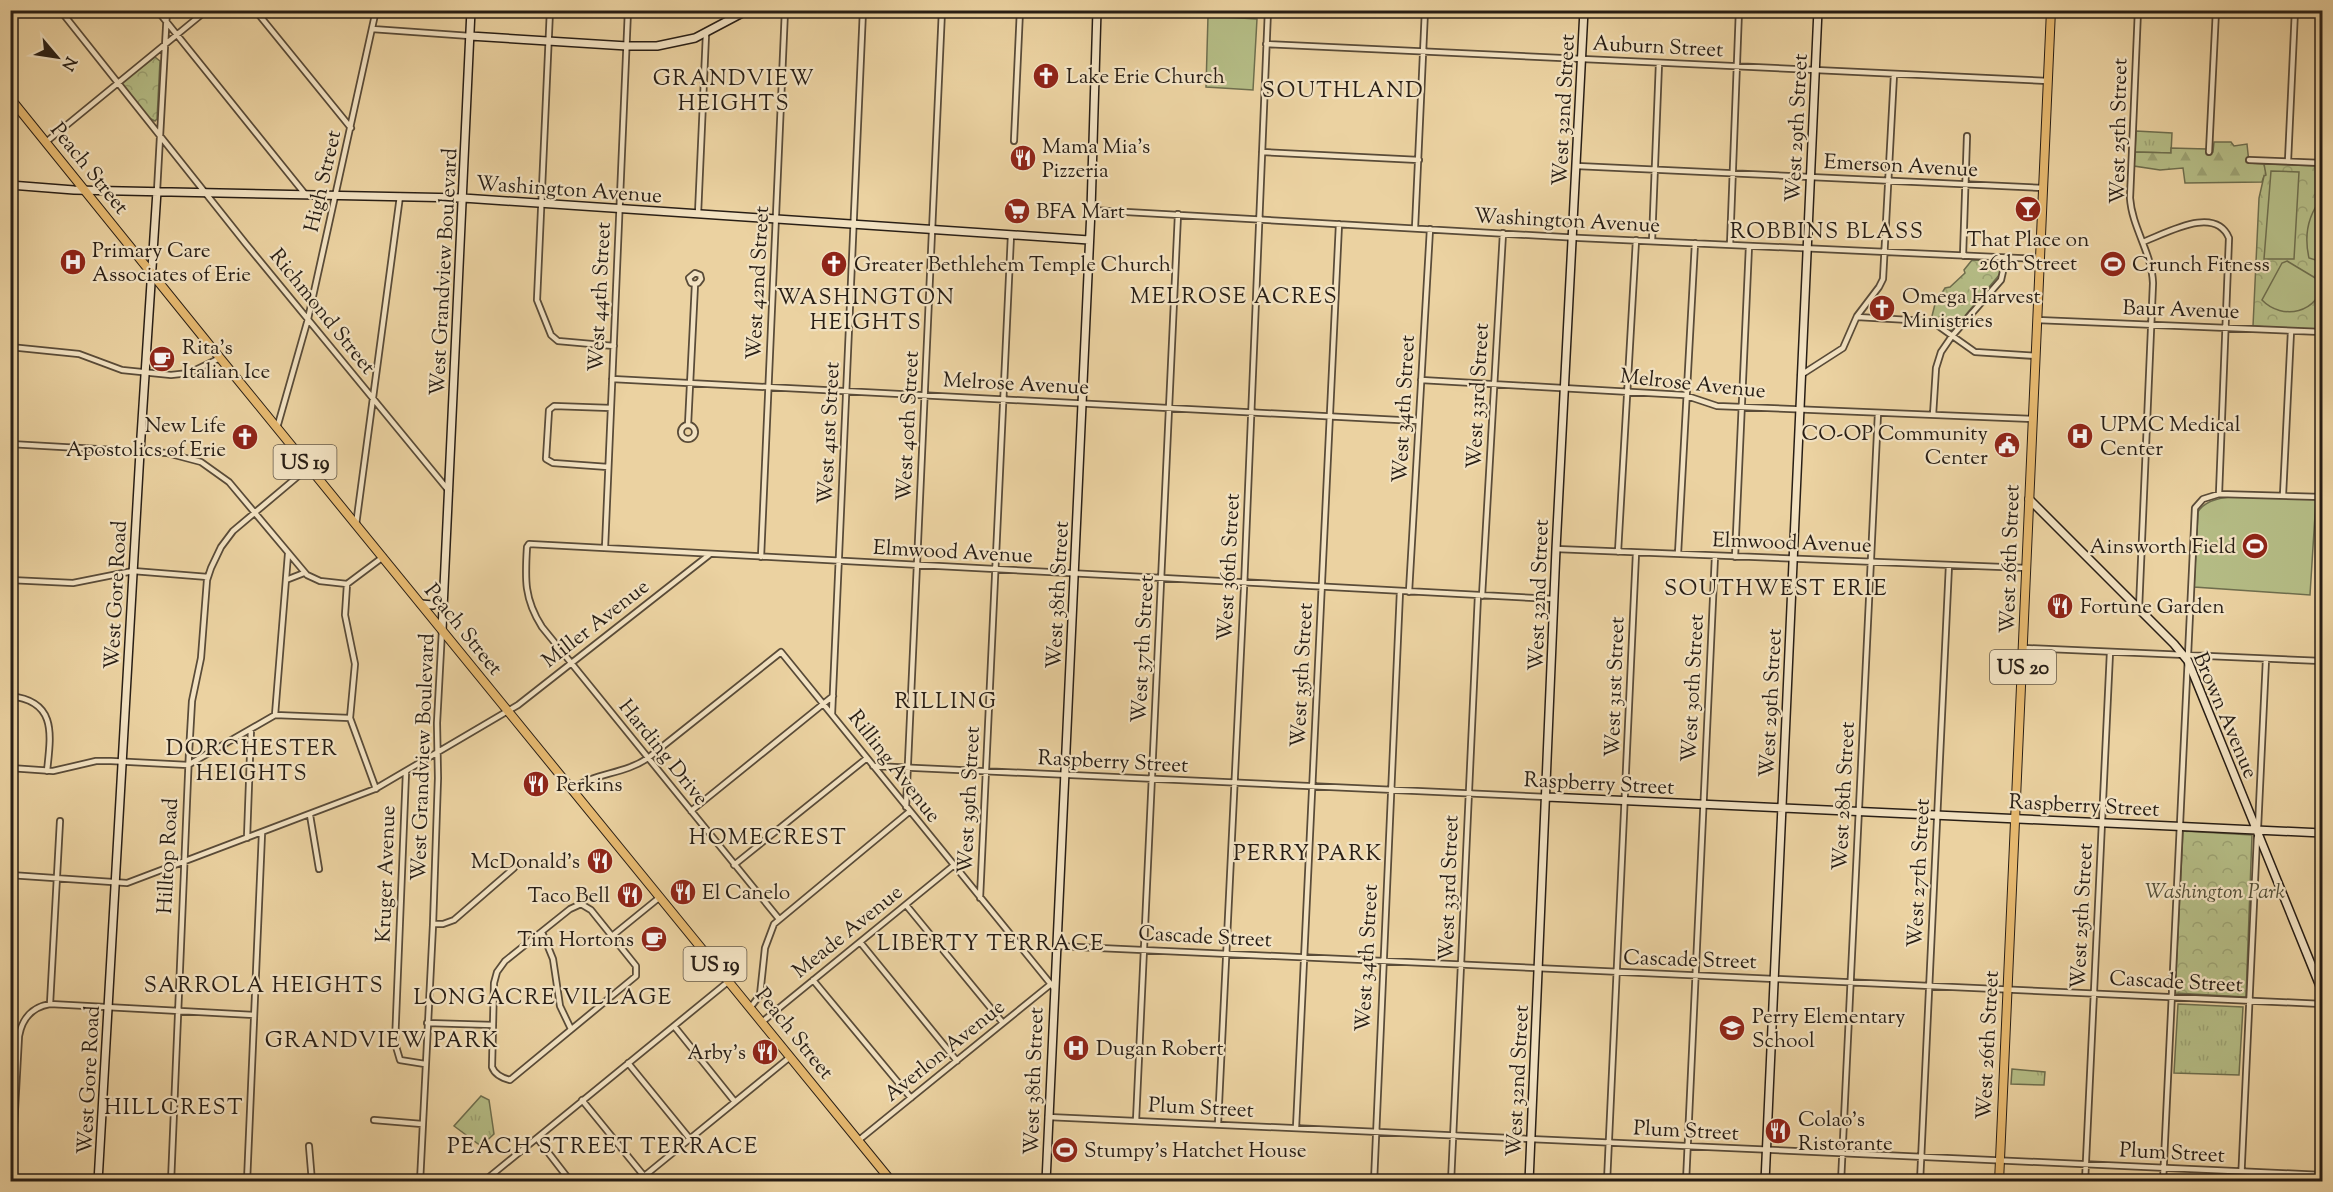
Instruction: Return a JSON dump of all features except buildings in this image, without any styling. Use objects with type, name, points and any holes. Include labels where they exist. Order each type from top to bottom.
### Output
[{"type":"main road","name":"West 26th Street","points":[[1999,1182],[2051,10]]},
{"type":"main road","name":"Peach Street","points":[[10,98],[892,1182]]},
{"type":"street","name":"Richmond Street","points":[[60,10],[449,491]]},
{"type":"street","points":[[157,10],[305,194]]},
{"type":"street","name":"West Gore Road","points":[[98,1182],[167,10]]},
{"type":"street","points":[[46,142],[207,10]]},
{"type":"street","points":[[255,10],[351,128]]},
{"type":"street","name":"High Street","points":[[277,428],[308,319],[376,10]]},
{"type":"street","name":"West Grandview Boulevard","points":[[420,1182],[433,924],[437,723],[471,10]]},
{"type":"street","points":[[550,10],[536,294],[538,307],[552,336],[562,342],[614,346]]},
{"type":"street","name":"West 44th Street","points":[[605,548],[628,10]]},
{"type":"street","points":[[372,29],[627,46],[675,44],[706,34],[748,10]]},
{"type":"street","name":"West 42nd Street","points":[[761,557],[785,10]]},
{"type":"street","name":"West 41st Street","points":[[832,714],[863,10]]},
{"type":"street","name":"West 40th Street","points":[[908,809],[942,10]]},
{"type":"street","points":[[1014,141],[1020,10]]},
{"type":"street","name":"West 38th Street","points":[[1046,1182],[1052,986],[1056,945],[1091,210],[1097,10]]},
{"type":"street","name":"West 36th Street","points":[[1218,1124],[1268,10]]},
{"type":"street","points":[[1415,228],[1425,10]]},
{"type":"street","name":"West 32nd Street","points":[[1529,1182],[1556,549],[1584,10]]},
{"type":"street","points":[[1730,245],[1739,10]]},
{"type":"street","name":"West 29th Street","points":[[1765,1182],[1818,10]]},
{"type":"street","name":"West 25th Street","points":[[2139,10],[2130,198],[2134,219],[2153,277],[2139,609]]},
{"type":"street","points":[[2209,152],[2216,10]]},
{"type":"street","points":[[2288,161],[2295,10]]},
{"type":"street","points":[[698,214],[706,34]]},
{"type":"street","name":"Auburn Street","points":[[1266,44],[2048,81]]},
{"type":"street","points":[[1652,241],[1659,63]]},
{"type":"street","points":[[1801,375],[1841,351],[1857,317],[1884,276],[1894,74]]},
{"type":"street","points":[[1963,256],[1967,136]]},
{"type":"street","points":[[1262,152],[1419,160]]},
{"type":"street","points":[[2248,160],[2322,163]]},
{"type":"street","name":"Emerson Avenue","points":[[1577,166],[2043,188]]},
{"type":"street","name":"Washington Avenue","points":[[10,186],[85,190],[463,198],[1089,240]]},
{"type":"street","points":[[357,525],[400,196]]},
{"type":"street","name":"Washington Avenue","points":[[1091,210],[1503,234],[2040,260]]},
{"type":"street","name":"West 37th Street","points":[[1136,1120],[1178,214]]},
{"type":"street","points":[[2142,242],[2199,222],[2212,222],[2223,228],[2229,243],[2219,494]]},
{"type":"street","name":"West 35th Street","points":[[1296,1128],[1339,224]]},
{"type":"street","name":"West 34th Street","points":[[1408,592],[1430,229]]},
{"type":"street","name":"West 33rd Street","points":[[1451,1182],[1468,794],[1503,234]]},
{"type":"street","name":"West 39th Street","points":[[980,898],[1011,235]]},
{"type":"street","points":[[1618,552],[1636,240]]},
{"type":"street","points":[[1678,554],[1695,243]]},
{"type":"street","points":[[1736,557],[1749,246]]},
{"type":"street","points":[[1933,415],[1936,368],[1941,352],[2001,280],[2006,258]]},
{"type":"street","points":[[688,426],[695,284]]},
{"type":"street","points":[[1857,317],[1928,321],[1975,352],[2036,356]]},
{"type":"street","name":"Baur Avenue","points":[[2037,320],[2322,332]]},
{"type":"street","points":[[2283,495],[2291,331]]},
{"type":"street","points":[[10,347],[79,354],[117,368],[145,373],[185,374],[220,358]]},
{"type":"street","name":"Melrose Avenue","points":[[612,379],[1418,421]]},
{"type":"street","name":"Melrose Avenue","points":[[1421,380],[1687,395],[1713,406],[2033,419]]},
{"type":"street","points":[[608,467],[553,464],[546,459],[549,410],[554,406],[611,408]]},
{"type":"street","name":"West 28th Street","points":[[1841,1182],[1878,412]]},
{"type":"street","points":[[10,444],[180,455],[210,467],[229,482],[304,573],[320,581],[347,584],[383,557]]},
{"type":"street","name":"Hilltop Road","points":[[171,1182],[188,765],[192,702],[201,658],[208,577],[228,537],[309,467]]},
{"type":"street","points":[[2163,1182],[2194,512],[2203,499],[2219,494],[2322,497]]},
{"type":"street","name":"Brown Avenue","points":[[2029,499],[2186,657],[2322,991]]},
{"type":"street","name":"Elmwood Avenue","points":[[529,544],[1554,599]]},
{"type":"street","name":"Harding Drive","points":[[529,544],[526,577],[529,603],[542,627],[779,919]]},
{"type":"street","name":"Elmwood Avenue","points":[[1556,549],[2027,568]]},
{"type":"street","name":"West 31st Street","points":[[1608,1182],[1636,553]]},
{"type":"street","points":[[275,715],[288,554]]},
{"type":"street","name":"Miller Avenue","points":[[10,874],[116,883],[132,881],[376,789],[518,705],[709,555]]},
{"type":"street","name":"West 30th Street","points":[[1686,1182],[1715,556]]},
{"type":"street","name":"West 27th Street","points":[[1920,1182],[1949,565]]},
{"type":"street","points":[[10,580],[73,583],[133,571],[208,577]]},
{"type":"street","points":[[286,580],[304,573]]},
{"type":"street","points":[[347,584],[345,615],[355,664],[350,718],[376,789]]},
{"type":"street","name":"West 34th Street","points":[[1374,1182],[1400,591]]},
{"type":"street","points":[[421,604],[429,606],[437,604],[444,594]]},
{"type":"street","points":[[2024,648],[2186,657],[2322,661]]},
{"type":"street","name":"Rilling Avenue","points":[[648,758],[781,651],[1052,986]]},
{"type":"street","name":"West 25th Street","points":[[2085,1182],[2110,652]]},
{"type":"street","points":[[2241,1182],[2266,659]]},
{"type":"street","points":[[10,696],[32,702],[46,715],[50,727],[47,771]]},
{"type":"street","points":[[691,811],[832,696]]},
{"type":"street","points":[[10,768],[61,770],[96,761],[188,765],[275,715],[350,718]]},
{"type":"street","points":[[247,838],[250,729]]},
{"type":"street","points":[[572,789],[597,777],[631,768],[648,758]]},
{"type":"street","points":[[734,865],[867,758]]},
{"type":"street","name":"Raspberry Street","points":[[873,766],[2322,833]]},
{"type":"street","name":"Kruger Avenue","points":[[405,772],[395,1043],[400,1060],[425,1064]]},
{"type":"street","points":[[750,1008],[760,995],[765,948],[774,924],[908,809]]},
{"type":"street","points":[[310,815],[319,869]]},
{"type":"street","points":[[50,1004],[60,821]]},
{"type":"street","points":[[247,1182],[262,833]]},
{"type":"street","name":"Meade Avenue","points":[[762,1022],[953,866]]},
{"type":"street","points":[[433,924],[454,920],[514,868]]},
{"type":"street","points":[[612,936],[660,897]]},
{"type":"street","points":[[581,904],[591,910],[636,966],[637,973],[634,979],[510,1080],[498,1075],[492,1067],[494,983],[497,972],[505,961],[542,932],[570,909],[581,904]]},
{"type":"street","points":[[906,905],[1003,1023]]},
{"type":"street","points":[[542,932],[553,959],[560,1006],[572,1029]]},
{"type":"street","points":[[860,942],[957,1061]]},
{"type":"street","name":"Cascade Street","points":[[1056,945],[2322,1004]]},
{"type":"street","points":[[813,980],[910,1098]]},
{"type":"street","points":[[483,1182],[729,981]]},
{"type":"street","name":"Averlon Avenue","points":[[859,1140],[1052,986]]},
{"type":"street","points":[[11,1182],[20,1029],[33,1011],[50,1004],[109,1009],[254,1015]]},
{"type":"street","points":[[428,1023],[493,1025]]},
{"type":"street","points":[[674,1026],[735,1102]]},
{"type":"street","points":[[637,1182],[790,1057]]},
{"type":"street","points":[[628,1063],[690,1139]]},
{"type":"street","points":[[582,1100],[644,1176]]},
{"type":"street","name":"Plum Street","points":[[1048,1117],[2085,1164],[2321,1177]]},
{"type":"street","points":[[2321,1177],[2322,1117]]},
{"type":"street","points":[[375,1120],[422,1124]]},
{"type":"street","points":[[537,1138],[571,1182]]},
{"type":"street","points":[[309,1146],[312,1182]]},
{"type":"street","points":[[491,1175],[496,1182]]},
{"type":"green space","points":[[1208,16],[1257,19],[1253,90],[1206,87]]},
{"type":"green space","points":[[155,57],[160,61],[157,119],[155,121],[149,118],[123,82]]},
{"type":"green space","points":[[2136,131],[2172,133],[2171,153],[2135,152]]},
{"type":"green space","points":[[2214,142],[2231,142],[2234,146],[2247,144],[2249,163],[2264,164],[2267,175],[2264,176],[2262,182],[2185,183],[2183,168],[2160,170],[2134,166],[2135,152],[2171,153],[2171,148],[2207,149],[2207,152],[2213,152]]},
{"type":"green space","points":[[2264,164],[2322,166],[2322,331],[2253,326],[2259,198],[2266,175]]},
{"type":"green space","points":[[2271,171],[2299,172],[2294,259],[2264,259]]},
{"type":"green space","points":[[2322,198],[2322,262],[2309,258],[2307,242],[2310,219]]},
{"type":"green space","points":[[1972,260],[1999,261],[2003,265],[2000,274],[1953,330],[1949,331],[1931,320],[1935,304],[1945,288],[1950,287],[1965,273],[1964,270]]},
{"type":"green space","points":[[2287,261],[2322,282],[2320,293],[2315,301],[2307,307],[2289,312],[2270,307],[2262,300],[2282,263]]},
{"type":"green space","name":"Ainsworth Field","points":[[2239,496],[2316,499],[2310,595],[2194,587],[2198,512],[2211,501]]},
{"type":"green space","name":"Washington Park","points":[[2183,831],[2252,835],[2246,997],[2175,993]]},
{"type":"green space","points":[[2178,1004],[2243,1007],[2239,1075],[2174,1073]]},
{"type":"green space","points":[[2012,1069],[2045,1072],[2044,1085],[2011,1084]]},
{"type":"green space","points":[[481,1096],[489,1100],[494,1134],[481,1146],[454,1126]]},
{"type":"place","name":"Lake Erie Church","points":[[1046,76]]},
{"type":"place","name":"Mama Mia's Pizzeria","points":[[1023,158]]},
{"type":"place","name":"That Place on 26th Street","points":[[2028,209]]},
{"type":"place","name":"BFA Mart","points":[[1017,211]]},
{"type":"place","name":"Primary Care Associates of Erie","points":[[73,262]]},
{"type":"place","name":"Greater Bethlehem Temple Church","points":[[834,264]]},
{"type":"place","name":"Crunch Fitness","points":[[2113,264]]},
{"type":"place","name":"Omega Harvest Ministries","points":[[1882,308]]},
{"type":"place","name":"Rita's Italian Ice","points":[[162,359]]},
{"type":"place","name":"UPMC Medical Center","points":[[2080,436]]},
{"type":"place","name":"New Life Apostolics of Erie","points":[[245,437]]},
{"type":"place","name":"CO-OP Community Center","points":[[2007,445]]},
{"type":"place","name":"Ainsworth Field","points":[[2255,546]]},
{"type":"place","name":"Fortune Garden","points":[[2060,606]]},
{"type":"place","name":"Perkins","points":[[536,784]]},
{"type":"place","name":"McDonald's","points":[[600,861]]},
{"type":"place","name":"El Canelo","points":[[683,892]]},
{"type":"place","name":"Taco Bell","points":[[630,895]]},
{"type":"place","name":"Tim Hortons","points":[[654,939]]},
{"type":"place","name":"Perry Elementary School","points":[[1732,1028]]},
{"type":"place","name":"Dugan Robert","points":[[1076,1048]]},
{"type":"place","name":"Arby's","points":[[765,1052]]},
{"type":"place","name":"Colao's Ristorante","points":[[1778,1131]]},
{"type":"place","name":"Stumpy's Hatchet House","points":[[1065,1150]]},
{"type":"district","name":"SOUTHLAND","points":[[1343,89]]},
{"type":"district","name":"GRANDVIEW HEIGHTS","points":[[734,90]]},
{"type":"district","name":"ROBBINS BLASS","points":[[1827,230]]},
{"type":"district","name":"MELROSE ACRES","points":[[1234,295]]},
{"type":"district","name":"WASHINGTON HEIGHTS","points":[[866,308]]},
{"type":"district","name":"SOUTHWEST ERIE","points":[[1776,587]]},
{"type":"district","name":"RILLING","points":[[946,700]]},
{"type":"district","name":"DORCHESTER HEIGHTS","points":[[252,760]]},
{"type":"district","name":"HOMECREST","points":[[768,836]]},
{"type":"district","name":"PERRY PARK","points":[[1308,852]]},
{"type":"district","name":"LIBERTY TERRACE","points":[[991,942]]},
{"type":"district","name":"SARROLA HEIGHTS","points":[[264,984]]},
{"type":"district","name":"LONGACRE VILLAGE","points":[[543,996]]},
{"type":"district","name":"GRANDVIEW PARK","points":[[382,1039]]},
{"type":"district","name":"HILLCREST","points":[[174,1106]]},
{"type":"district","name":"PEACH STREET TERRACE","points":[[603,1145]]}]
